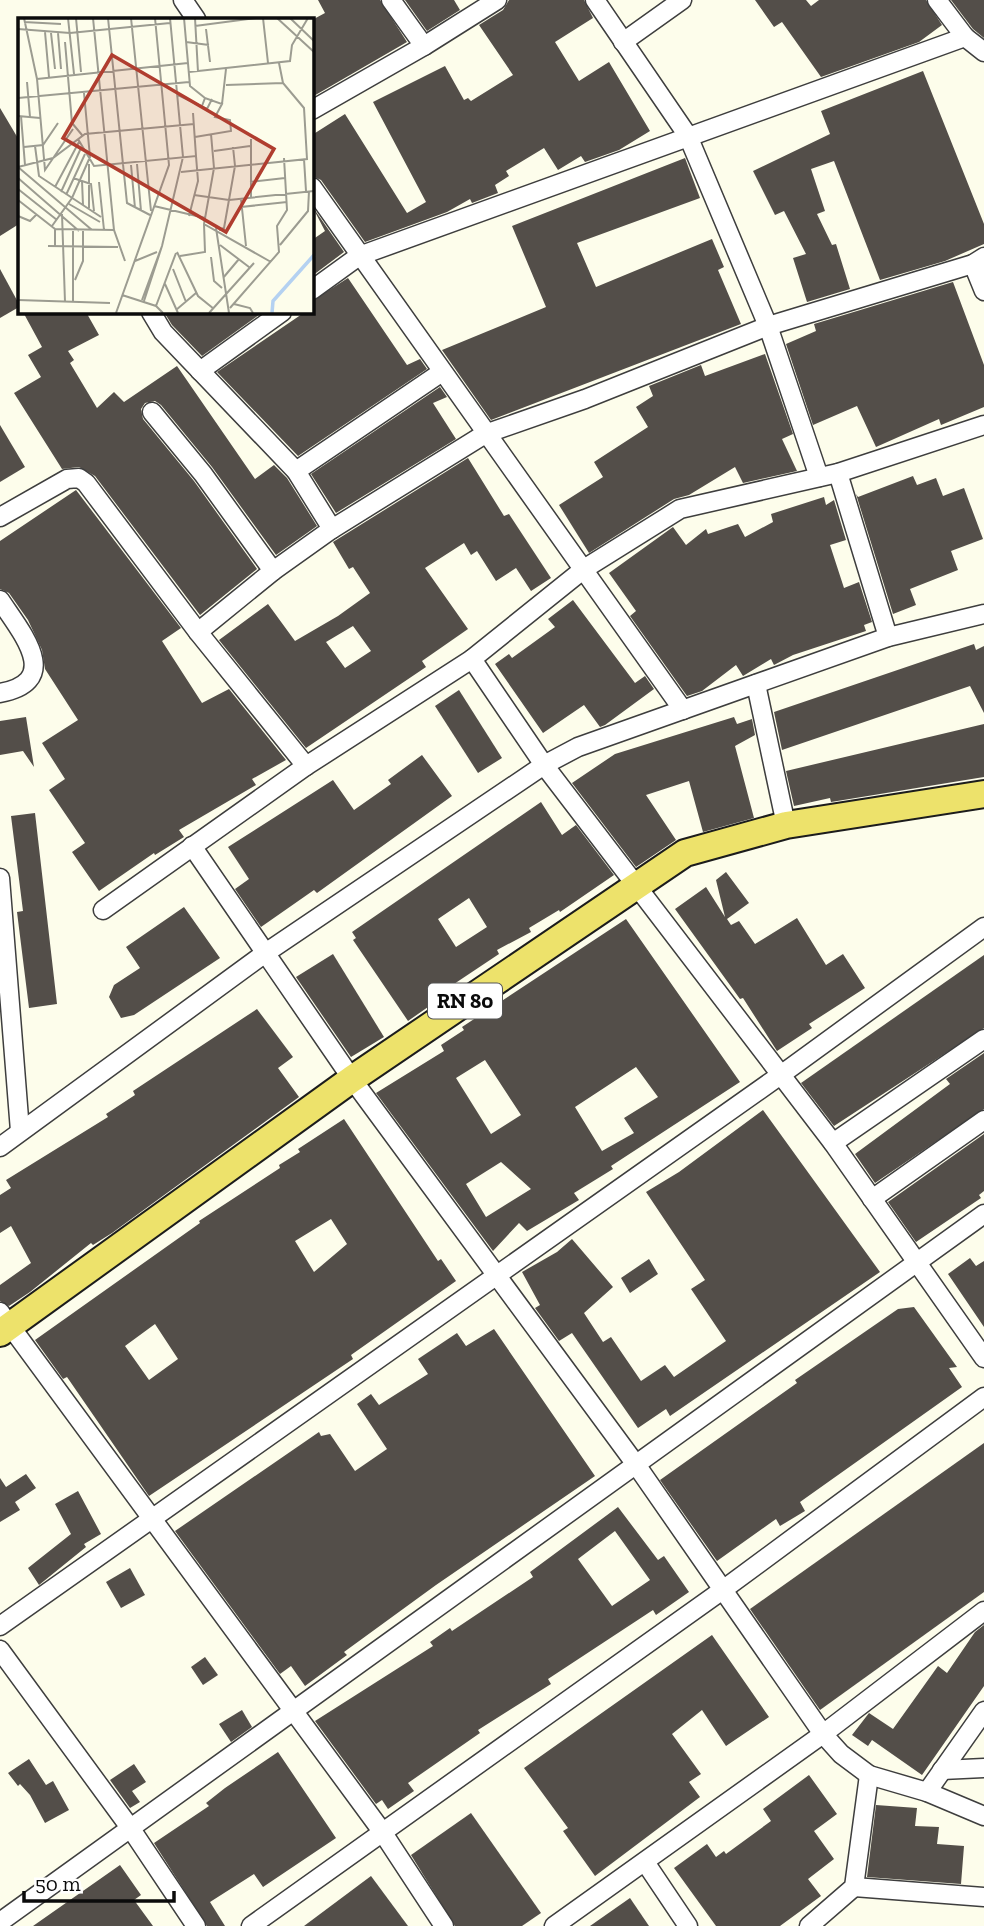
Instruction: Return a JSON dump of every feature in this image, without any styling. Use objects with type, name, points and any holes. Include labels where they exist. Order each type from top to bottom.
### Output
[{"type":"main road","name":"RN 80","points":[[3,1324],[352,1079],[635,884],[685,853],[786,825],[984,794]]},
{"type":"street","points":[[183,0],[195,18]]},
{"type":"street","points":[[391,0],[424,46]]},
{"type":"street","points":[[313,109],[424,46],[497,0]]},
{"type":"street","points":[[596,0],[688,136],[768,326],[819,477]]},
{"type":"street","points":[[622,42],[682,0]]},
{"type":"street","points":[[937,0],[965,37],[984,52]]},
{"type":"street","points":[[313,289],[359,256],[965,37]]},
{"type":"street","points":[[313,188],[683,710]]},
{"type":"street","points":[[198,632],[273,571],[332,529],[485,434],[618,387],[768,326],[979,260],[984,291]]},
{"type":"street","points":[[152,313],[163,332],[296,471],[332,529]]},
{"type":"street","points":[[200,371],[281,313]]},
{"type":"street","points":[[296,471],[442,372]]},
{"type":"street","points":[[152,412],[203,474],[273,571]]},
{"type":"street","points":[[103,910],[306,766],[472,659],[584,569],[680,509],[838,473],[984,425]]},
{"type":"street","points":[[838,473],[888,637]]},
{"type":"street","points":[[0,517],[66,479],[79,478],[306,766]]},
{"type":"street","points":[[0,600],[26,640],[35,661],[34,673],[26,683],[0,693]]},
{"type":"street","points":[[0,1147],[264,954],[544,765],[578,747],[888,637],[984,614]]},
{"type":"street","points":[[472,659],[544,765],[833,1143],[984,1358]]},
{"type":"street","points":[[756,684],[786,825]]},
{"type":"street","points":[[192,846],[352,1079],[637,1466],[823,1734],[841,1754],[869,1775],[927,1792],[984,1816]]},
{"type":"street","points":[[0,878],[20,1131]]},
{"type":"street","points":[[0,1626],[782,1074],[984,927]]},
{"type":"street","points":[[833,1143],[984,1039]]},
{"type":"street","points":[[872,1199],[984,1120]]},
{"type":"street","points":[[0,1922],[984,1214]]},
{"type":"street","points":[[3,1324],[153,1518],[291,1711],[381,1830],[444,1926]]},
{"type":"street","points":[[251,1926],[381,1830],[724,1589],[984,1397]]},
{"type":"street","points":[[554,1926],[823,1734],[984,1611]]},
{"type":"street","points":[[0,1650],[131,1829],[197,1926]]},
{"type":"street","points":[[927,1792],[983,1714]]},
{"type":"street","points":[[942,1770],[984,1768]]},
{"type":"street","points":[[809,1926],[854,1886],[869,1775]]},
{"type":"street","points":[[645,1862],[688,1926]]},
{"type":"street","points":[[854,1886],[984,1897]]},
{"type":"building","points":[[318,0],[380,0],[407,42],[313,96],[313,19],[325,13]]},
{"type":"building","points":[[405,0],[454,0],[460,10],[427,31]]},
{"type":"building","points":[[509,0],[584,0],[593,18],[555,42],[579,81],[609,62],[650,131],[619,150],[585,162],[581,156],[558,170],[544,148],[506,171],[509,176],[495,185],[498,193],[472,203],[470,199],[447,212],[365,242],[321,180],[313,176],[313,134],[345,114],[407,213],[426,202],[373,102],[445,66],[464,100],[468,98],[471,101],[513,75],[479,25],[503,10]]},
{"type":"building","points":[[755,0],[806,0],[811,6],[819,0],[926,0],[942,25],[919,42],[821,77],[782,22],[774,27]]},
{"type":"building","points":[[951,0],[984,0],[984,38],[973,29]]},
{"type":"building","points":[[923,71],[984,224],[984,244],[945,261],[880,280],[834,161],[811,169],[825,211],[817,214],[832,245],[836,244],[850,289],[807,302],[793,258],[806,254],[784,211],[775,215],[753,171],[830,134],[821,111]]},
{"type":"building","points":[[0,108],[18,138],[18,225],[0,236]]},
{"type":"building","points":[[685,158],[700,198],[577,243],[596,287],[712,239],[724,267],[718,270],[741,324],[491,420],[442,350],[546,307],[512,226]]},
{"type":"building","points":[[313,207],[344,252],[313,275],[313,239],[325,231]]},
{"type":"building","points":[[0,269],[18,302],[18,308],[0,318]]},
{"type":"building","points":[[348,278],[407,365],[420,359],[427,369],[298,456],[217,372],[304,313],[313,313],[313,300]]},
{"type":"building","points":[[953,282],[984,365],[984,407],[941,425],[939,419],[876,447],[857,406],[813,425],[786,344],[816,331],[814,324]]},
{"type":"building","points":[[24,313],[87,313],[99,335],[68,351],[74,360],[70,363],[97,408],[114,392],[124,402],[177,366],[255,479],[274,465],[287,478],[317,526],[276,555],[212,467],[161,405],[155,401],[145,403],[141,409],[143,419],[194,481],[257,569],[200,615],[95,476],[79,467],[62,469],[14,393],[41,377],[28,355],[42,347]]},
{"type":"building","points":[[165,313],[262,313],[202,356],[172,325]]},
{"type":"building","points":[[765,354],[793,434],[782,439],[797,471],[743,483],[735,467],[689,495],[674,499],[589,553],[559,505],[603,477],[594,462],[648,427],[636,407],[653,396],[649,386],[701,365],[705,376]]},
{"type":"building","points":[[440,387],[447,397],[433,403],[456,439],[336,513],[311,474]]},
{"type":"building","points":[[0,425],[25,467],[0,482]]},
{"type":"building","points":[[468,458],[504,516],[509,514],[551,578],[531,591],[516,568],[496,581],[477,551],[471,555],[464,543],[425,568],[468,629],[422,661],[426,667],[306,748],[219,640],[268,604],[295,641],[338,616],[370,593],[353,567],[349,569],[333,542]],"holes":[[[353,626],[371,651],[345,668],[326,642]]]},
{"type":"building","points":[[913,476],[917,485],[936,478],[943,496],[964,488],[983,539],[951,551],[958,570],[910,589],[916,605],[893,614],[856,494],[858,497]]},
{"type":"building","points":[[76,490],[181,628],[162,641],[202,703],[229,689],[286,760],[252,779],[256,785],[179,830],[184,837],[155,855],[154,853],[99,891],[72,852],[85,843],[49,790],[65,779],[42,743],[78,720],[45,669],[42,650],[28,620],[9,593],[0,589],[0,541]]},
{"type":"building","points":[[824,497],[826,505],[834,500],[846,540],[830,545],[844,588],[859,582],[872,622],[864,625],[866,631],[793,655],[774,665],[771,659],[743,676],[736,665],[702,691],[687,696],[630,616],[636,611],[609,573],[673,527],[686,545],[706,529],[708,534],[738,524],[745,537],[773,522],[771,514]]},
{"type":"building","points":[[573,600],[635,683],[645,676],[654,689],[600,727],[584,705],[543,733],[495,664],[509,654],[512,658],[555,627],[548,619]]},
{"type":"building","points":[[974,644],[976,650],[984,646],[984,713],[970,686],[782,750],[774,712]]},
{"type":"building","points":[[459,690],[502,758],[478,773],[435,706]]},
{"type":"building","points":[[26,717],[34,767],[23,751],[0,755],[0,721]]},
{"type":"building","points":[[734,717],[737,724],[752,719],[755,735],[735,746],[754,818],[703,832],[689,781],[646,795],[676,840],[636,867],[572,783],[615,754]]},
{"type":"building","points":[[984,724],[984,777],[831,802],[830,798],[794,806],[786,771]]},
{"type":"building","points":[[422,755],[452,796],[317,893],[314,890],[261,927],[235,889],[249,879],[228,847],[333,780],[354,810],[391,784],[388,780]]},
{"type":"building","points":[[541,802],[562,835],[576,825],[614,875],[560,912],[559,910],[529,928],[531,932],[497,950],[499,954],[445,990],[448,993],[408,1021],[353,940],[356,938],[352,932]],"holes":[[[469,898],[487,927],[456,947],[438,919]]]},
{"type":"building","points":[[35,813],[57,1004],[29,1008],[17,912],[23,911],[11,816]]},
{"type":"building","points":[[726,872],[749,903],[727,919],[731,925],[739,921],[755,944],[797,918],[826,965],[843,954],[865,988],[809,1024],[812,1028],[777,1051],[743,998],[740,999],[675,909],[706,887],[725,917],[716,880]]},
{"type":"building","points":[[184,907],[220,958],[134,1015],[121,1018],[109,997],[114,985],[140,968],[126,947]]},
{"type":"building","points":[[626,919],[740,1082],[574,1193],[579,1200],[527,1231],[519,1223],[493,1251],[376,1093],[444,1051],[441,1045],[464,1030],[462,1027]],"holes":[[[485,1060],[521,1115],[491,1134],[456,1078]],[[636,1067],[658,1097],[624,1118],[634,1133],[602,1151],[575,1107]],[[501,1162],[531,1189],[486,1217],[466,1184]]]},
{"type":"building","points":[[333,954],[384,1037],[351,1057],[296,977]]},
{"type":"building","points":[[984,955],[984,1028],[834,1126],[801,1083]]},
{"type":"building","points":[[257,1009],[293,1057],[278,1068],[299,1097],[112,1233],[93,1245],[91,1243],[30,1292],[9,1306],[0,1301],[0,1285],[31,1263],[11,1226],[0,1233],[0,1195],[11,1188],[6,1180],[108,1117],[106,1114],[135,1095],[133,1091]]},
{"type":"building","points":[[984,1053],[984,1109],[875,1183],[855,1154],[950,1084],[946,1079]]},
{"type":"building","points":[[763,1110],[880,1272],[670,1416],[666,1409],[638,1428],[572,1333],[559,1341],[535,1308],[540,1305],[522,1272],[557,1252],[572,1239],[613,1287],[584,1313],[603,1342],[611,1337],[641,1381],[665,1365],[674,1377],[726,1341],[691,1289],[705,1280],[646,1192],[679,1172]]},
{"type":"building","points":[[344,1119],[438,1261],[441,1259],[456,1281],[351,1355],[353,1359],[149,1496],[67,1377],[63,1379],[35,1340],[200,1223],[199,1221],[280,1168],[279,1165],[300,1152],[298,1149]],"holes":[[[331,1219],[347,1244],[314,1272],[295,1241]],[[155,1324],[178,1359],[149,1380],[125,1346]]]},
{"type":"building","points":[[984,1134],[984,1191],[979,1195],[981,1198],[916,1242],[888,1202]]},
{"type":"building","points":[[970,1258],[976,1266],[984,1261],[984,1327],[948,1274]]},
{"type":"building","points":[[649,1259],[658,1274],[630,1293],[621,1278]]},
{"type":"building","points":[[914,1307],[957,1367],[949,1368],[962,1387],[800,1502],[805,1511],[780,1526],[776,1519],[717,1561],[660,1480],[797,1383],[795,1380],[898,1309]]},
{"type":"building","points":[[494,1329],[595,1476],[436,1585],[344,1652],[347,1655],[305,1686],[291,1666],[280,1674],[175,1531],[319,1432],[321,1436],[330,1434],[355,1471],[387,1449],[357,1404],[371,1394],[379,1405],[428,1374],[418,1359],[457,1333],[466,1346]]},
{"type":"building","points":[[984,1443],[984,1592],[820,1710],[750,1609]]},
{"type":"building","points":[[26,1474],[36,1488],[15,1502],[20,1510],[0,1522],[0,1478],[6,1487]]},
{"type":"building","points":[[78,1491],[101,1534],[84,1544],[86,1547],[39,1585],[28,1568],[71,1534],[55,1504]]},
{"type":"building","points":[[618,1507],[658,1560],[664,1556],[689,1592],[656,1615],[653,1610],[548,1679],[551,1684],[478,1730],[480,1733],[408,1783],[414,1791],[388,1809],[382,1800],[376,1804],[315,1721],[433,1646],[430,1642],[450,1628],[452,1631],[533,1577],[530,1572]],"holes":[[[615,1531],[650,1580],[612,1606],[578,1559]]]},
{"type":"building","points":[[130,1568],[145,1595],[121,1608],[106,1582]]},
{"type":"building","points":[[984,1625],[984,1686],[922,1775],[872,1740],[868,1746],[852,1735],[869,1713],[893,1729],[938,1666],[947,1673],[975,1632]]},
{"type":"building","points":[[712,1635],[769,1717],[726,1746],[702,1710],[672,1734],[701,1774],[689,1782],[700,1797],[595,1876],[563,1831],[568,1828],[524,1768]]},
{"type":"building","points":[[205,1657],[218,1675],[203,1685],[191,1667]]},
{"type":"building","points":[[242,1710],[252,1727],[231,1742],[219,1724]]},
{"type":"building","points":[[278,1752],[336,1838],[263,1887],[254,1874],[210,1902],[225,1926],[207,1926],[154,1843],[209,1806],[206,1803],[225,1788]]},
{"type":"building","points":[[29,1759],[46,1785],[53,1781],[69,1810],[45,1823],[30,1795],[20,1784],[18,1786],[8,1773]]},
{"type":"building","points":[[134,1764],[146,1782],[132,1791],[140,1802],[130,1808],[110,1780]]},
{"type":"building","points":[[809,1775],[837,1814],[814,1831],[834,1859],[808,1879],[821,1896],[780,1926],[716,1926],[674,1868],[707,1844],[716,1857],[724,1851],[726,1854],[771,1821],[763,1809]]},
{"type":"building","points":[[876,1805],[917,1808],[915,1826],[939,1827],[937,1844],[964,1846],[961,1884],[867,1877]]},
{"type":"building","points":[[471,1813],[541,1913],[522,1926],[455,1926],[411,1855]]},
{"type":"building","points":[[120,1865],[141,1895],[134,1900],[153,1926],[33,1926]]},
{"type":"building","points":[[371,1876],[408,1926],[304,1926]]},
{"type":"building","points":[[630,1898],[649,1926],[590,1926]]}]
